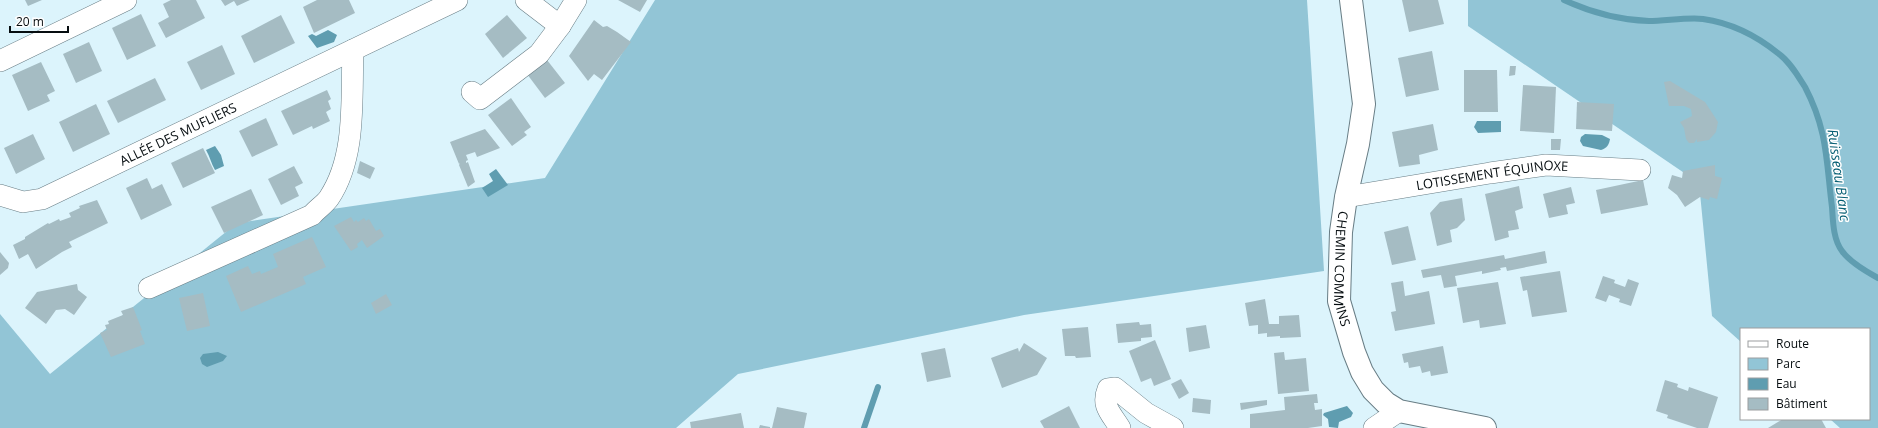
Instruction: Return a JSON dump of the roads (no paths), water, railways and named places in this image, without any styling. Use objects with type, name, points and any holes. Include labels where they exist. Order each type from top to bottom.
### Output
[{"type":"street","points":[[0,61],[126,0]]},
{"type":"street","name":"ALLÉE DES MUFLIERS","points":[[0,194],[23,202],[42,199],[457,0]]},
{"type":"street","points":[[526,0],[560,26]]},
{"type":"street","points":[[472,92],[480,98],[539,54],[560,26],[576,0]]},
{"type":"street","name":"CHEMIN COMMINS","points":[[1351,0],[1364,104],[1358,144],[1340,232],[1339,301],[1354,352],[1362,372],[1373,390],[1386,403],[1398,422],[1485,428]]},
{"type":"street","points":[[149,288],[312,215],[329,198],[347,159],[350,140],[353,50]]},
{"type":"street","name":"LOTISSEMENT ÉQUINOXE","points":[[1346,197],[1546,165],[1640,170]]},
{"type":"street","points":[[1120,428],[1105,403],[1104,398],[1108,389],[1115,388],[1146,413],[1173,428]]},
{"type":"street","points":[[1374,428],[1398,422]]},
{"type":"water","points":[[328,30],[337,35],[334,42],[317,48],[308,36],[312,34],[316,36]]},
{"type":"water","points":[[1477,121],[1501,121],[1501,132],[1478,133],[1474,127]]},
{"type":"water","points":[[1585,134],[1602,135],[1610,139],[1609,143],[1601,150],[1583,146],[1580,141],[1581,137]]},
{"type":"water","points":[[215,146],[221,155],[224,166],[215,170],[206,150]]},
{"type":"water","points":[[496,169],[508,185],[488,197],[482,188],[493,181],[489,174]]},
{"type":"water","points":[[218,352],[227,356],[223,361],[207,367],[202,364],[200,358],[203,354]]},
{"type":"water","points":[[1347,406],[1353,413],[1351,417],[1339,422],[1338,428],[1329,427],[1328,419],[1323,415],[1324,413]]},
{"type":"waterway","name":"Ruisseau Blanc","points":[[1564,0],[1594,12],[1627,19],[1649,21],[1703,19],[1714,21],[1744,31],[1771,47],[1783,57],[1794,69],[1805,87],[1818,118],[1825,146],[1833,224],[1839,246],[1849,259],[1878,278]]},
{"type":"waterway","points":[[864,428],[878,387]]}]
